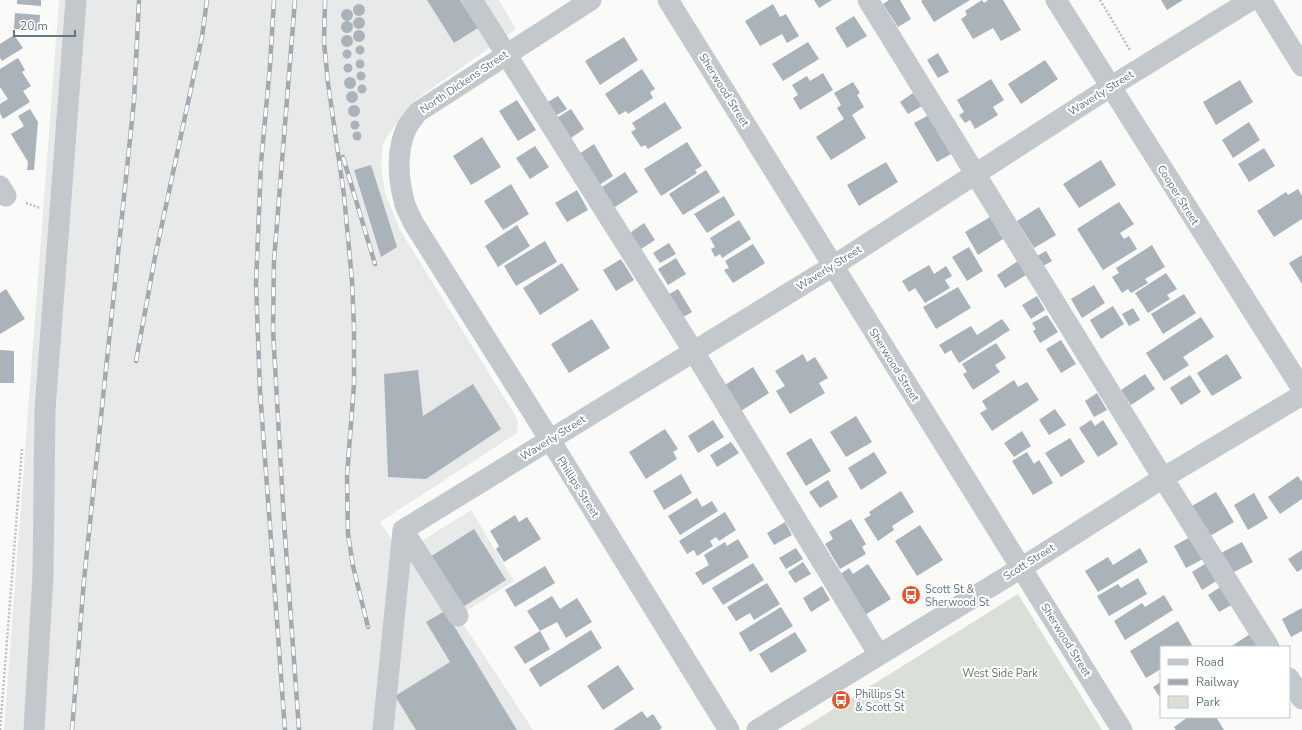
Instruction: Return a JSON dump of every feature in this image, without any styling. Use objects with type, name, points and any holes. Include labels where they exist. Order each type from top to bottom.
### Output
[{"type":"street","points":[[34,730],[43,574],[46,409],[76,0]]},
{"type":"street","points":[[472,0],[507,53],[694,352],[879,655]]},
{"type":"street","name":"North Dickens Street","points":[[404,202],[400,178],[399,159],[402,142],[408,126],[418,112],[591,0]]},
{"type":"street","name":"Sherwood Street","points":[[668,0],[1122,730]]},
{"type":"street","points":[[868,0],[1163,478],[1269,646]]},
{"type":"street","name":"Cooper Street","points":[[1056,0],[1302,389]]},
{"type":"street","name":"Waverly Street","points":[[403,530],[833,266],[1110,87],[1251,0]]},
{"type":"street","points":[[1261,0],[1302,66]]},
{"type":"street","name":"Phillips Street","points":[[404,202],[414,224],[550,440],[729,730]]},
{"type":"street","name":"Scott Street","points":[[757,730],[1021,568],[1163,478],[1302,395]]},
{"type":"street","points":[[403,530],[458,616]]},
{"type":"street","points":[[383,730],[403,530]]},
{"type":"street","points":[[1290,680],[1302,699]]},
{"type":"path","points":[[1100,0],[1130,50],[1136,45]]},
{"type":"shaded area","points":[[59,0],[499,0],[516,29],[410,104],[383,143],[381,165],[385,192],[400,230],[518,420],[517,433],[380,522],[401,554],[471,510],[514,581],[458,616],[533,730],[4,730]]},
{"type":"green space","name":"West Side Park","points":[[1018,594],[1102,730],[800,730]]},
{"type":"building","points":[[17,0],[41,0],[41,6],[17,4]]},
{"type":"building","points":[[427,0],[460,0],[478,28],[454,43]]},
{"type":"building","points":[[814,0],[832,0],[819,8]]},
{"type":"building","points":[[889,0],[900,0],[911,19],[898,27],[883,4]]},
{"type":"building","points":[[970,0],[934,22],[921,1]]},
{"type":"building","points":[[982,0],[984,3],[988,0],[1003,0],[1021,30],[1001,41],[993,28],[973,39],[961,19],[967,15],[965,11]]},
{"type":"building","points":[[1161,0],[1183,0],[1167,10]]},
{"type":"building","points":[[359,4],[363,6],[365,10],[363,14],[359,16],[355,14],[353,10],[355,6]]},
{"type":"building","points":[[773,4],[780,17],[786,14],[799,36],[787,43],[782,34],[760,46],[745,21]]},
{"type":"building","points":[[347,9],[351,11],[353,15],[351,19],[347,21],[343,19],[341,15],[343,11]]},
{"type":"building","points":[[15,13],[40,15],[39,31],[14,29]]},
{"type":"building","points":[[854,16],[867,36],[847,48],[835,28]]},
{"type":"building","points":[[359,17],[363,19],[365,23],[363,27],[359,29],[355,27],[353,23],[355,19]]},
{"type":"building","points":[[347,21],[351,23],[353,27],[351,31],[347,33],[343,31],[341,27],[343,23]]},
{"type":"building","points":[[359,30],[363,32],[365,36],[363,40],[359,42],[355,40],[353,36],[355,32]]},
{"type":"building","points":[[14,35],[23,48],[2,61],[0,58],[0,44]]},
{"type":"building","points":[[347,35],[351,37],[353,41],[351,45],[347,47],[343,45],[341,41],[343,37]]},
{"type":"building","points":[[624,37],[638,60],[600,85],[585,61]]},
{"type":"building","points":[[808,42],[819,59],[783,81],[772,64]]},
{"type":"building","points":[[360,45],[365,50],[360,55],[355,50]]},
{"type":"building","points":[[347,49],[352,54],[347,59],[342,54]]},
{"type":"building","points":[[938,53],[949,72],[938,78],[927,60]]},
{"type":"building","points":[[18,58],[25,70],[22,72],[31,86],[23,91],[30,102],[3,119],[0,113],[0,104],[8,99],[0,87],[0,69]]},
{"type":"building","points":[[360,59],[365,64],[360,69],[355,64]]},
{"type":"building","points":[[1045,60],[1058,79],[1021,104],[1008,84]]},
{"type":"building","points":[[348,63],[353,68],[348,73],[343,68]]},
{"type":"building","points":[[642,69],[655,89],[650,92],[653,98],[628,114],[626,111],[619,115],[605,94]]},
{"type":"building","points":[[361,71],[366,76],[361,81],[356,76]]},
{"type":"building","points":[[823,73],[833,90],[800,110],[793,98],[798,95],[792,85],[807,76],[810,81]]},
{"type":"building","points":[[350,77],[354,79],[356,83],[354,87],[350,89],[346,87],[344,83],[346,79]]},
{"type":"building","points":[[991,79],[1004,100],[993,107],[998,115],[975,129],[970,120],[965,123],[959,115],[964,112],[957,100]]},
{"type":"building","points":[[1240,80],[1253,102],[1216,125],[1203,102]]},
{"type":"building","points":[[853,82],[860,93],[857,95],[864,107],[852,115],[866,138],[831,160],[816,137],[844,119],[837,108],[841,105],[834,93]]},
{"type":"building","points":[[362,84],[367,89],[362,94],[357,89]]},
{"type":"building","points":[[352,91],[356,93],[358,97],[356,101],[352,103],[348,101],[346,97],[348,93]]},
{"type":"building","points":[[913,93],[922,106],[908,114],[900,102]]},
{"type":"building","points":[[558,96],[567,109],[552,118],[543,105]]},
{"type":"building","points":[[517,100],[536,130],[518,141],[499,111]]},
{"type":"building","points":[[665,102],[682,128],[648,149],[645,145],[641,147],[631,132],[636,129],[632,123]]},
{"type":"building","points":[[352,105],[356,105],[360,111],[356,117],[352,117],[348,113],[348,109]]},
{"type":"building","points":[[30,109],[38,122],[34,170],[27,170],[28,162],[11,134],[24,126],[18,116]]},
{"type":"building","points":[[571,109],[584,129],[568,140],[555,119]]},
{"type":"building","points":[[929,115],[951,154],[937,162],[914,123]]},
{"type":"building","points":[[355,120],[360,125],[355,130],[350,125]]},
{"type":"building","points":[[1249,122],[1260,140],[1233,158],[1222,140]]},
{"type":"building","points":[[357,131],[362,136],[357,141],[352,136]]},
{"type":"building","points":[[482,137],[501,167],[471,185],[453,156]]},
{"type":"building","points":[[687,142],[702,166],[695,170],[697,173],[661,196],[644,169]]},
{"type":"building","points":[[594,144],[613,176],[596,187],[576,156]]},
{"type":"building","points":[[535,146],[549,167],[530,179],[516,158]]},
{"type":"building","points":[[1264,148],[1275,166],[1249,182],[1238,164]]},
{"type":"building","points":[[1101,160],[1116,185],[1079,208],[1063,184]]},
{"type":"building","points":[[886,162],[898,182],[859,206],[847,185]]},
{"type":"building","points":[[371,165],[397,247],[381,257],[354,170]]},
{"type":"building","points":[[706,170],[720,192],[683,215],[669,194]]},
{"type":"building","points":[[625,172],[638,192],[612,209],[599,189]]},
{"type":"building","points":[[511,184],[529,214],[503,230],[484,201]]},
{"type":"building","points":[[1298,189],[1302,196],[1302,219],[1274,237],[1257,211],[1286,192],[1288,195]]},
{"type":"building","points":[[577,190],[588,210],[567,222],[555,203]]},
{"type":"building","points":[[724,196],[735,215],[707,233],[694,214]]},
{"type":"building","points":[[1119,202],[1134,224],[1120,233],[1124,239],[1129,236],[1137,249],[1103,270],[1077,229]]},
{"type":"building","points":[[1039,207],[1056,235],[1034,248],[1017,221]]},
{"type":"building","points":[[990,217],[1003,239],[978,255],[965,232]]},
{"type":"building","points":[[739,220],[751,239],[722,258],[720,254],[715,257],[711,249],[715,247],[710,238]]},
{"type":"building","points":[[644,223],[655,240],[638,251],[627,235]]},
{"type":"building","points":[[517,225],[530,246],[498,267],[485,246]]},
{"type":"building","points":[[545,241],[557,262],[516,286],[504,266]]},
{"type":"building","points":[[669,243],[676,254],[660,263],[653,253]]},
{"type":"building","points":[[753,244],[765,263],[733,283],[724,270],[729,268],[725,261]]},
{"type":"building","points":[[1152,245],[1165,267],[1145,279],[1148,283],[1131,293],[1128,289],[1122,293],[1112,277],[1119,273],[1116,268]]},
{"type":"building","points":[[969,247],[983,271],[967,281],[952,257]]},
{"type":"building","points":[[1046,251],[1052,261],[1043,266],[1037,256]]},
{"type":"building","points":[[1302,255],[1302,284],[1289,263]]},
{"type":"building","points":[[676,258],[686,274],[668,285],[658,269]]},
{"type":"building","points":[[621,259],[634,280],[616,291],[603,270]]},
{"type":"building","points":[[1018,261],[1026,275],[1005,288],[997,275]]},
{"type":"building","points":[[562,263],[579,290],[540,315],[523,288]]},
{"type":"building","points":[[929,265],[934,274],[946,266],[952,276],[945,280],[950,288],[925,303],[915,288],[909,292],[902,281]]},
{"type":"building","points":[[1166,273],[1177,289],[1167,295],[1170,299],[1148,313],[1135,293]]},
{"type":"building","points":[[1094,285],[1105,303],[1082,318],[1071,299]]},
{"type":"building","points":[[958,287],[971,308],[936,329],[923,307]]},
{"type":"building","points":[[6,289],[25,319],[0,334],[0,293]]},
{"type":"building","points":[[678,289],[692,312],[680,319],[666,296]]},
{"type":"building","points":[[1184,294],[1196,313],[1163,334],[1151,314]]},
{"type":"building","points":[[1037,296],[1045,310],[1031,319],[1022,305]]},
{"type":"building","points":[[1113,306],[1124,324],[1101,339],[1090,320]]},
{"type":"building","points":[[1133,308],[1140,320],[1129,326],[1122,314]]},
{"type":"building","points":[[1047,315],[1058,332],[1040,343],[1033,331],[1036,329],[1032,323]]},
{"type":"building","points":[[1201,317],[1214,337],[1183,357],[1189,365],[1164,381],[1146,353]]},
{"type":"building","points":[[592,319],[610,348],[569,373],[551,344]]},
{"type":"building","points":[[1002,319],[1010,330],[959,363],[951,350],[945,354],[939,345],[971,326],[977,335]]},
{"type":"building","points":[[1061,340],[1076,364],[1061,373],[1046,349]]},
{"type":"building","points":[[996,343],[1006,358],[995,365],[1000,372],[973,390],[963,374],[967,372],[962,364]]},
{"type":"building","points":[[0,350],[14,351],[14,383],[0,383]]},
{"type":"building","points":[[803,354],[807,362],[815,357],[828,378],[819,383],[825,393],[790,414],[776,391],[785,386],[775,371]]},
{"type":"building","points":[[1227,354],[1242,378],[1212,396],[1197,373]]},
{"type":"building","points":[[753,367],[769,393],[741,411],[725,385]]},
{"type":"building","points":[[418,370],[423,416],[473,384],[501,429],[426,479],[388,477],[384,374]]},
{"type":"building","points":[[1145,374],[1155,389],[1131,405],[1121,390]]},
{"type":"building","points":[[1190,375],[1201,392],[1181,405],[1170,388]]},
{"type":"building","points":[[1014,380],[1018,387],[1027,382],[1039,400],[992,431],[980,413],[987,409],[982,401]]},
{"type":"building","points":[[1097,393],[1107,410],[1094,417],[1085,401]]},
{"type":"building","points":[[1055,409],[1066,425],[1049,435],[1039,420]]},
{"type":"building","points":[[856,416],[872,442],[846,457],[830,432]]},
{"type":"building","points":[[713,420],[724,437],[698,453],[688,436]]},
{"type":"building","points":[[1091,420],[1095,426],[1103,420],[1118,444],[1098,457],[1079,428]]},
{"type":"building","points":[[665,429],[678,449],[673,452],[677,459],[646,479],[629,452]]},
{"type":"building","points":[[1022,431],[1031,446],[1014,457],[1004,443]]},
{"type":"building","points":[[811,438],[831,471],[806,486],[786,453]]},
{"type":"building","points":[[1070,438],[1085,462],[1061,477],[1045,453]]},
{"type":"building","points":[[731,442],[739,453],[717,467],[710,455]]},
{"type":"building","points":[[874,452],[887,473],[861,490],[848,468]]},
{"type":"building","points":[[1027,452],[1034,464],[1039,460],[1053,483],[1033,495],[1012,461]]},
{"type":"building","points":[[681,474],[692,493],[664,510],[653,491]]},
{"type":"building","points":[[1298,476],[1302,482],[1302,499],[1280,514],[1268,497]]},
{"type":"building","points":[[828,480],[838,497],[820,508],[809,492]]},
{"type":"building","points":[[901,491],[914,512],[892,526],[894,530],[878,541],[864,519],[871,515],[869,512]]},
{"type":"building","points":[[1216,492],[1234,522],[1210,536],[1192,506]]},
{"type":"building","points":[[1254,493],[1268,518],[1248,530],[1234,505]]},
{"type":"building","points":[[697,498],[702,507],[712,501],[718,511],[680,535],[668,516]]},
{"type":"building","points":[[725,512],[736,530],[719,541],[716,537],[710,541],[713,546],[697,556],[694,550],[687,554],[679,541]]},
{"type":"building","points":[[515,515],[519,522],[527,517],[541,539],[504,562],[496,549],[499,546],[490,531]]},
{"type":"building","points":[[851,519],[866,544],[862,547],[866,554],[840,569],[825,544],[833,539],[829,532]]},
{"type":"building","points":[[785,522],[792,535],[774,545],[767,533]]},
{"type":"building","points":[[920,525],[943,560],[917,576],[895,541]]},
{"type":"building","points":[[474,529],[506,580],[461,608],[430,557]]},
{"type":"building","points":[[1190,537],[1203,559],[1186,568],[1174,546]]},
{"type":"building","points":[[738,539],[749,557],[703,585],[695,573],[709,565],[704,555],[725,542],[727,546]]},
{"type":"building","points":[[1242,542],[1253,562],[1232,573],[1221,553]]},
{"type":"building","points":[[796,548],[803,559],[786,569],[779,558]]},
{"type":"building","points":[[1140,548],[1148,562],[1098,592],[1085,571],[1108,557],[1113,565]]},
{"type":"building","points":[[1302,550],[1302,569],[1297,572],[1288,559]]},
{"type":"building","points":[[803,562],[811,574],[795,583],[788,572]]},
{"type":"building","points":[[1208,562],[1218,580],[1202,590],[1192,572]]},
{"type":"building","points":[[753,563],[764,580],[723,605],[712,588]]},
{"type":"building","points":[[868,564],[891,599],[865,615],[839,575],[849,568],[853,574]]},
{"type":"building","points":[[545,566],[555,583],[515,607],[505,590]]},
{"type":"building","points":[[1138,578],[1147,594],[1109,616],[1097,596],[1118,584],[1121,588]]},
{"type":"building","points":[[767,583],[780,604],[754,620],[750,613],[736,621],[727,607]]},
{"type":"building","points":[[822,586],[830,600],[811,612],[803,598]]},
{"type":"building","points":[[1222,586],[1233,604],[1219,612],[1208,595]]},
{"type":"building","points":[[1164,595],[1173,610],[1125,640],[1114,621],[1142,603],[1145,607]]},
{"type":"building","points":[[552,596],[560,609],[577,598],[592,622],[566,638],[557,622],[540,631],[527,611]]},
{"type":"building","points":[[781,607],[793,626],[750,652],[739,633]]},
{"type":"building","points":[[1302,608],[1302,631],[1291,637],[1282,619]]},
{"type":"building","points":[[445,611],[517,730],[416,730],[395,696],[450,662],[426,622]]},
{"type":"building","points":[[1178,621],[1192,646],[1160,646],[1160,670],[1146,678],[1130,651]]},
{"type":"building","points":[[591,630],[602,648],[540,687],[529,669]]},
{"type":"building","points":[[540,631],[550,649],[525,664],[514,647]]},
{"type":"building","points":[[795,632],[807,651],[771,673],[759,654]]},
{"type":"building","points":[[1250,634],[1258,646],[1232,646]]},
{"type":"building","points":[[618,665],[634,689],[603,710],[587,686]]},
{"type":"building","points":[[1160,683],[1160,698],[1153,687]]},
{"type":"building","points":[[642,711],[647,718],[653,714],[662,728],[659,730],[613,730]]},
{"type":"building","points":[[1187,718],[1217,718],[1224,730],[1176,730],[1174,727]]},
{"type":"railway","points":[[72,730],[84,580],[134,101],[139,0]]},
{"type":"railway","points":[[136,361],[155,257],[202,37],[207,0]]},
{"type":"railway","points":[[274,0],[270,66],[261,163],[256,284],[260,391],[285,730]]},
{"type":"railway","points":[[295,0],[274,261],[273,330],[284,522],[299,730]]},
{"type":"railway","points":[[325,0],[324,42],[328,83],[344,195],[352,280],[354,384],[347,476],[348,534],[353,566],[368,627]]},
{"type":"railway","points":[[343,157],[375,264]]},
{"type":"place","name":"Scott St & Sherwood St","points":[[911,595]]},
{"type":"place","name":"Phillips St & Scott St","points":[[841,700]]}]
